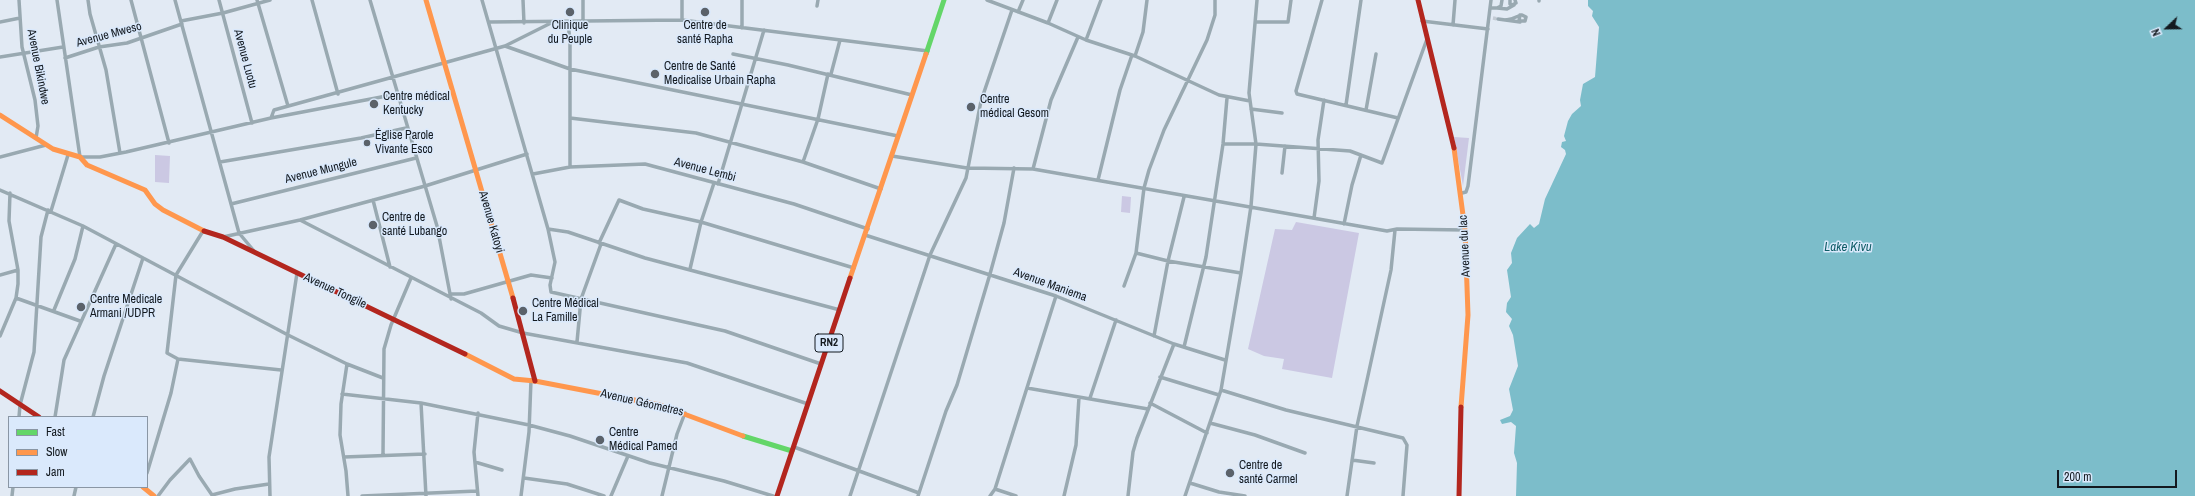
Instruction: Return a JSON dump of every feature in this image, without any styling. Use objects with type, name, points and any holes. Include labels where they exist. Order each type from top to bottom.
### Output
[{"type":"main road","name":"Avenue Katoyi","points":[[426,0],[523,333],[533,381]]},
{"type":"main road","name":"RN2","points":[[777,496],[944,0]]},
{"type":"main road","name":"Avenue du lac","points":[[1418,0],[1426,39],[1457,162],[1462,193],[1468,315],[1460,417],[1459,496]]},
{"type":"main road","points":[[0,115],[46,145],[68,155],[80,157],[87,165],[146,190],[155,204],[163,210],[203,231],[223,237],[254,252]]},
{"type":"main road","name":"Avenue Tongile","points":[[254,252],[394,319],[514,379],[533,381]]},
{"type":"main road","name":"Avenue Géometres","points":[[533,381],[660,405],[685,413],[729,431],[793,449]]},
{"type":"main road","points":[[0,391],[37,416]]},
{"type":"main road","points":[[144,488],[154,496]]},
{"type":"street","name":"Avenue Bikindwe","points":[[19,0],[24,55],[35,100],[38,126],[36,138]]},
{"type":"street","points":[[57,0],[80,157],[120,153],[213,133],[271,118],[396,94]]},
{"type":"street","points":[[88,0],[106,70],[120,153]]},
{"type":"street","points":[[131,0],[169,143]]},
{"type":"street","name":"Avenue Tongile","points":[[175,0],[213,133],[239,233],[254,252]]},
{"type":"street","name":"Avenue Luotu","points":[[219,0],[252,123]]},
{"type":"street","name":"Avenue Mweso","points":[[65,58],[99,47],[127,43],[182,23],[270,0]]},
{"type":"street","points":[[312,0],[338,94]]},
{"type":"street","points":[[370,0],[406,128],[437,226],[451,299]]},
{"type":"street","points":[[482,0],[548,229],[555,262],[551,292],[725,331],[821,364]]},
{"type":"street","points":[[524,0],[524,22]]},
{"type":"street","points":[[583,0],[583,22]]},
{"type":"street","points":[[682,0],[682,20]]},
{"type":"street","points":[[742,0],[742,28]]},
{"type":"street","points":[[817,6],[818,0]]},
{"type":"street","points":[[987,0],[1048,23],[1078,37],[1133,56],[1188,82],[1227,98],[1250,101]]},
{"type":"street","points":[[1018,12],[1023,0]]},
{"type":"street","points":[[1048,23],[1056,0]]},
{"type":"street","points":[[1086,40],[1101,0]]},
{"type":"street","points":[[1098,180],[1120,90],[1143,32],[1147,0]]},
{"type":"street","points":[[1124,286],[1136,253],[1144,188],[1164,130],[1188,82],[1210,32],[1215,15],[1215,0]]},
{"type":"street","points":[[1186,496],[1219,395],[1241,273],[1251,206],[1256,144],[1250,101],[1257,0]]},
{"type":"street","points":[[1256,22],[1288,22],[1291,0]]},
{"type":"street","points":[[1322,0],[1296,91],[1298,94],[1398,118]]},
{"type":"street","points":[[1346,105],[1361,0]]},
{"type":"street","points":[[1453,25],[1455,0]]},
{"type":"street","points":[[1462,193],[1466,192],[1468,186],[1488,29],[1491,18],[1491,0]]},
{"type":"street","points":[[1499,7],[1502,0]]},
{"type":"street","points":[[1499,7],[1510,0],[1510,4],[1514,5]]},
{"type":"street","points":[[1490,8],[1499,7],[1507,9],[1514,5],[1515,0]]},
{"type":"street","points":[[258,2],[288,106]]},
{"type":"street","points":[[850,496],[930,255],[941,228],[963,187],[981,101],[1012,10]]},
{"type":"street","points":[[1498,19],[1521,22],[1519,20],[1520,15],[1506,20]]},
{"type":"street","points":[[0,22],[20,18]]},
{"type":"street","points":[[489,22],[551,23],[682,20],[928,51]]},
{"type":"street","points":[[1422,21],[1488,29]]},
{"type":"street","points":[[568,22],[570,69],[570,166]]},
{"type":"street","points":[[271,118],[274,110],[338,94],[505,46],[551,23]]},
{"type":"street","points":[[690,269],[701,222],[732,142],[757,60],[764,30]]},
{"type":"street","points":[[1033,169],[1051,100],[1078,37]]},
{"type":"street","points":[[1223,144],[1256,144],[1350,151],[1382,163],[1426,39]]},
{"type":"street","points":[[803,162],[818,119],[829,74],[840,40]]},
{"type":"street","points":[[505,46],[570,69],[744,103],[899,136]]},
{"type":"street","points":[[0,57],[24,55],[63,47]]},
{"type":"street","points":[[733,54],[829,74],[913,95]]},
{"type":"street","points":[[1366,110],[1376,54]]},
{"type":"street","points":[[1184,347],[1204,268],[1216,202],[1227,98]]},
{"type":"street","points":[[1314,218],[1319,180],[1317,148],[1324,100]]},
{"type":"street","points":[[1251,109],[1282,113]]},
{"type":"street","points":[[570,118],[602,121],[649,129],[689,132],[732,142],[803,162],[881,189]]},
{"type":"street","points":[[220,162],[361,138],[406,128]]},
{"type":"street","points":[[0,157],[42,148],[46,145]]},
{"type":"street","points":[[1282,173],[1285,146]]},
{"type":"street","points":[[223,237],[300,220],[425,186],[527,154]]},
{"type":"street","points":[[19,416],[20,405],[34,356],[41,237],[68,155]]},
{"type":"street","points":[[892,156],[967,168],[1033,169],[1144,188],[1184,197],[1251,206],[1387,231],[1465,230]]},
{"type":"street","points":[[1344,224],[1352,185],[1361,156]]},
{"type":"street","name":"Avenue Mungule","points":[[231,204],[416,158]]},
{"type":"street","name":"Avenue Lembi","points":[[533,174],[570,166],[645,164],[794,204],[868,228]]},
{"type":"street","points":[[793,449],[858,471],[919,495],[946,411],[957,385],[990,274],[1004,223],[1014,168]]},
{"type":"street","points":[[0,190],[10,193],[83,226],[288,335],[347,364],[383,378]]},
{"type":"street","points":[[0,336],[16,298],[18,270],[9,221],[10,193]]},
{"type":"street","points":[[1154,336],[1168,261],[1184,197]]},
{"type":"street","points":[[373,200],[390,267]]},
{"type":"street","points":[[577,342],[581,299],[600,244],[619,200],[643,209],[701,222],[854,268]]},
{"type":"street","points":[[300,220],[451,299],[481,313],[499,326],[523,333],[687,363],[808,404]]},
{"type":"street","points":[[54,310],[75,258],[83,226]]},
{"type":"street","points":[[548,229],[568,232],[600,244],[840,310]]},
{"type":"street","points":[[1347,496],[1357,426],[1385,302],[1395,230]]},
{"type":"street","points":[[203,231],[176,275],[167,353],[178,359],[281,370]]},
{"type":"street","name":"Avenue Maniema","points":[[865,235],[1056,296],[1174,344],[1225,360]]},
{"type":"street","points":[[55,416],[63,362],[80,321],[116,244]]},
{"type":"street","points":[[1136,253],[1204,268],[1241,273]]},
{"type":"street","points":[[93,416],[104,376],[143,258]]},
{"type":"street","points":[[0,275],[18,270]]},
{"type":"street","points":[[270,496],[270,457],[281,370],[288,335],[297,273]]},
{"type":"street","points":[[451,294],[464,294],[531,275],[552,278]]},
{"type":"street","points":[[383,454],[384,349],[394,319],[412,278]]},
{"type":"street","points":[[990,496],[996,489],[1056,296]]},
{"type":"street","points":[[16,298],[54,310],[80,321]]},
{"type":"street","points":[[1090,398],[1116,320]]},
{"type":"street","points":[[1128,496],[1133,452],[1150,403],[1174,344]]},
{"type":"street","points":[[148,470],[171,393],[178,359]]},
{"type":"street","points":[[347,364],[342,394],[340,435],[348,496]]},
{"type":"street","points":[[1160,377],[1219,395]]},
{"type":"street","points":[[520,496],[524,478],[533,381]]},
{"type":"street","points":[[1027,388],[1148,409]]},
{"type":"street","points":[[1220,390],[1286,410],[1403,438],[1407,445],[1403,496]]},
{"type":"street","points":[[342,394],[421,403],[478,413],[529,425],[570,436],[669,469],[724,481],[773,496]]},
{"type":"street","points":[[1064,496],[1076,445],[1079,397]]},
{"type":"street","points":[[421,403],[426,494]]},
{"type":"street","points":[[1150,403],[1207,433]]},
{"type":"street","points":[[478,413],[475,462],[478,496]]},
{"type":"street","points":[[662,496],[676,434],[685,413]]},
{"type":"street","points":[[1210,423],[1255,435],[1305,453]]},
{"type":"street","points":[[344,457],[383,454],[425,454]]},
{"type":"street","points":[[611,496],[628,456]]},
{"type":"street","points":[[158,496],[170,480],[190,459],[200,478],[212,495],[269,484]]},
{"type":"street","points":[[1352,460],[1374,463]]},
{"type":"street","points":[[475,462],[502,470]]},
{"type":"street","points":[[524,478],[567,484],[604,496]]},
{"type":"street","points":[[1190,483],[1219,492],[1245,496]]},
{"type":"street","points":[[996,489],[1016,496]]},
{"type":"street","points":[[362,496],[477,491]]},
{"type":"shaded area","points":[[1454,137],[1469,138],[1463,186]]},
{"type":"shaded area","points":[[155,155],[170,156],[169,183],[155,182]]},
{"type":"shaded area","points":[[1122,196],[1131,197],[1130,213],[1121,212]]},
{"type":"shaded area","points":[[1296,222],[1359,233],[1332,378],[1282,369],[1284,359],[1264,356],[1248,349],[1275,229],[1292,230]]},
{"type":"water","name":"Lake Kivu","points":[[1588,0],[2195,0],[2195,496],[1516,496],[1517,463],[1514,453],[1516,426],[1511,422],[1502,424],[1500,420],[1510,416],[1513,410],[1509,389],[1518,366],[1513,335],[1509,326],[1512,319],[1506,312],[1507,303],[1511,297],[1507,270],[1512,263],[1511,253],[1517,238],[1530,224],[1534,228],[1539,224],[1545,199],[1566,154],[1565,150],[1561,147],[1562,142],[1566,141],[1564,136],[1568,121],[1572,114],[1581,106],[1580,100],[1583,84],[1595,77],[1599,27],[1592,16],[1593,11],[1588,6]]},
{"type":"tunnel","points":[[1493,18],[1498,19]]},
{"type":"traffic: fast","points":[[926,54],[944,0]]},
{"type":"traffic: fast","points":[[743,436],[792,451]]},
{"type":"traffic: slow","points":[[426,0],[513,298]]},
{"type":"traffic: slow","points":[[850,278],[926,54]]},
{"type":"traffic: slow","points":[[0,115],[53,149],[80,157],[87,165],[145,190],[155,204],[163,210],[204,231]]},
{"type":"traffic: slow","points":[[1454,148],[1465,230],[1468,315],[1461,407]]},
{"type":"traffic: slow","points":[[465,354],[514,379],[535,381],[660,405],[743,436]]},
{"type":"traffic: slow","points":[[144,488],[154,496]]},
{"type":"traffic: jam","points":[[1418,0],[1454,148]]},
{"type":"traffic: jam","points":[[204,231],[223,237],[465,354]]},
{"type":"traffic: jam","points":[[777,496],[850,278]]},
{"type":"traffic: jam","points":[[513,298],[535,381]]},
{"type":"traffic: jam","points":[[0,391],[38,416]]},
{"type":"traffic: jam","points":[[1459,496],[1461,407]]},
{"type":"place","name":"Clinique du Peuple","points":[[570,12]]},
{"type":"place","name":"Centre de santé Rapha","points":[[705,12]]},
{"type":"place","name":"Centre de Santé Medicalise Urbain Rapha","points":[[655,74]]},
{"type":"place","name":"Centre médical Kentucky","points":[[374,104]]},
{"type":"place","name":"Centre médical Gesom","points":[[971,107]]},
{"type":"place","name":"Église Parole Vivante Esco","points":[[367,143]]},
{"type":"place","name":"Centre de santé Lubango","points":[[373,225]]},
{"type":"place","name":"Centre Medicale Armani /UDPR","points":[[81,307]]},
{"type":"place","name":"Centre Médical La Famille","points":[[523,311]]},
{"type":"place","name":"Centre Médical Pamed","points":[[600,440]]},
{"type":"place","name":"Centre de santé Carmel","points":[[1230,473]]}]
